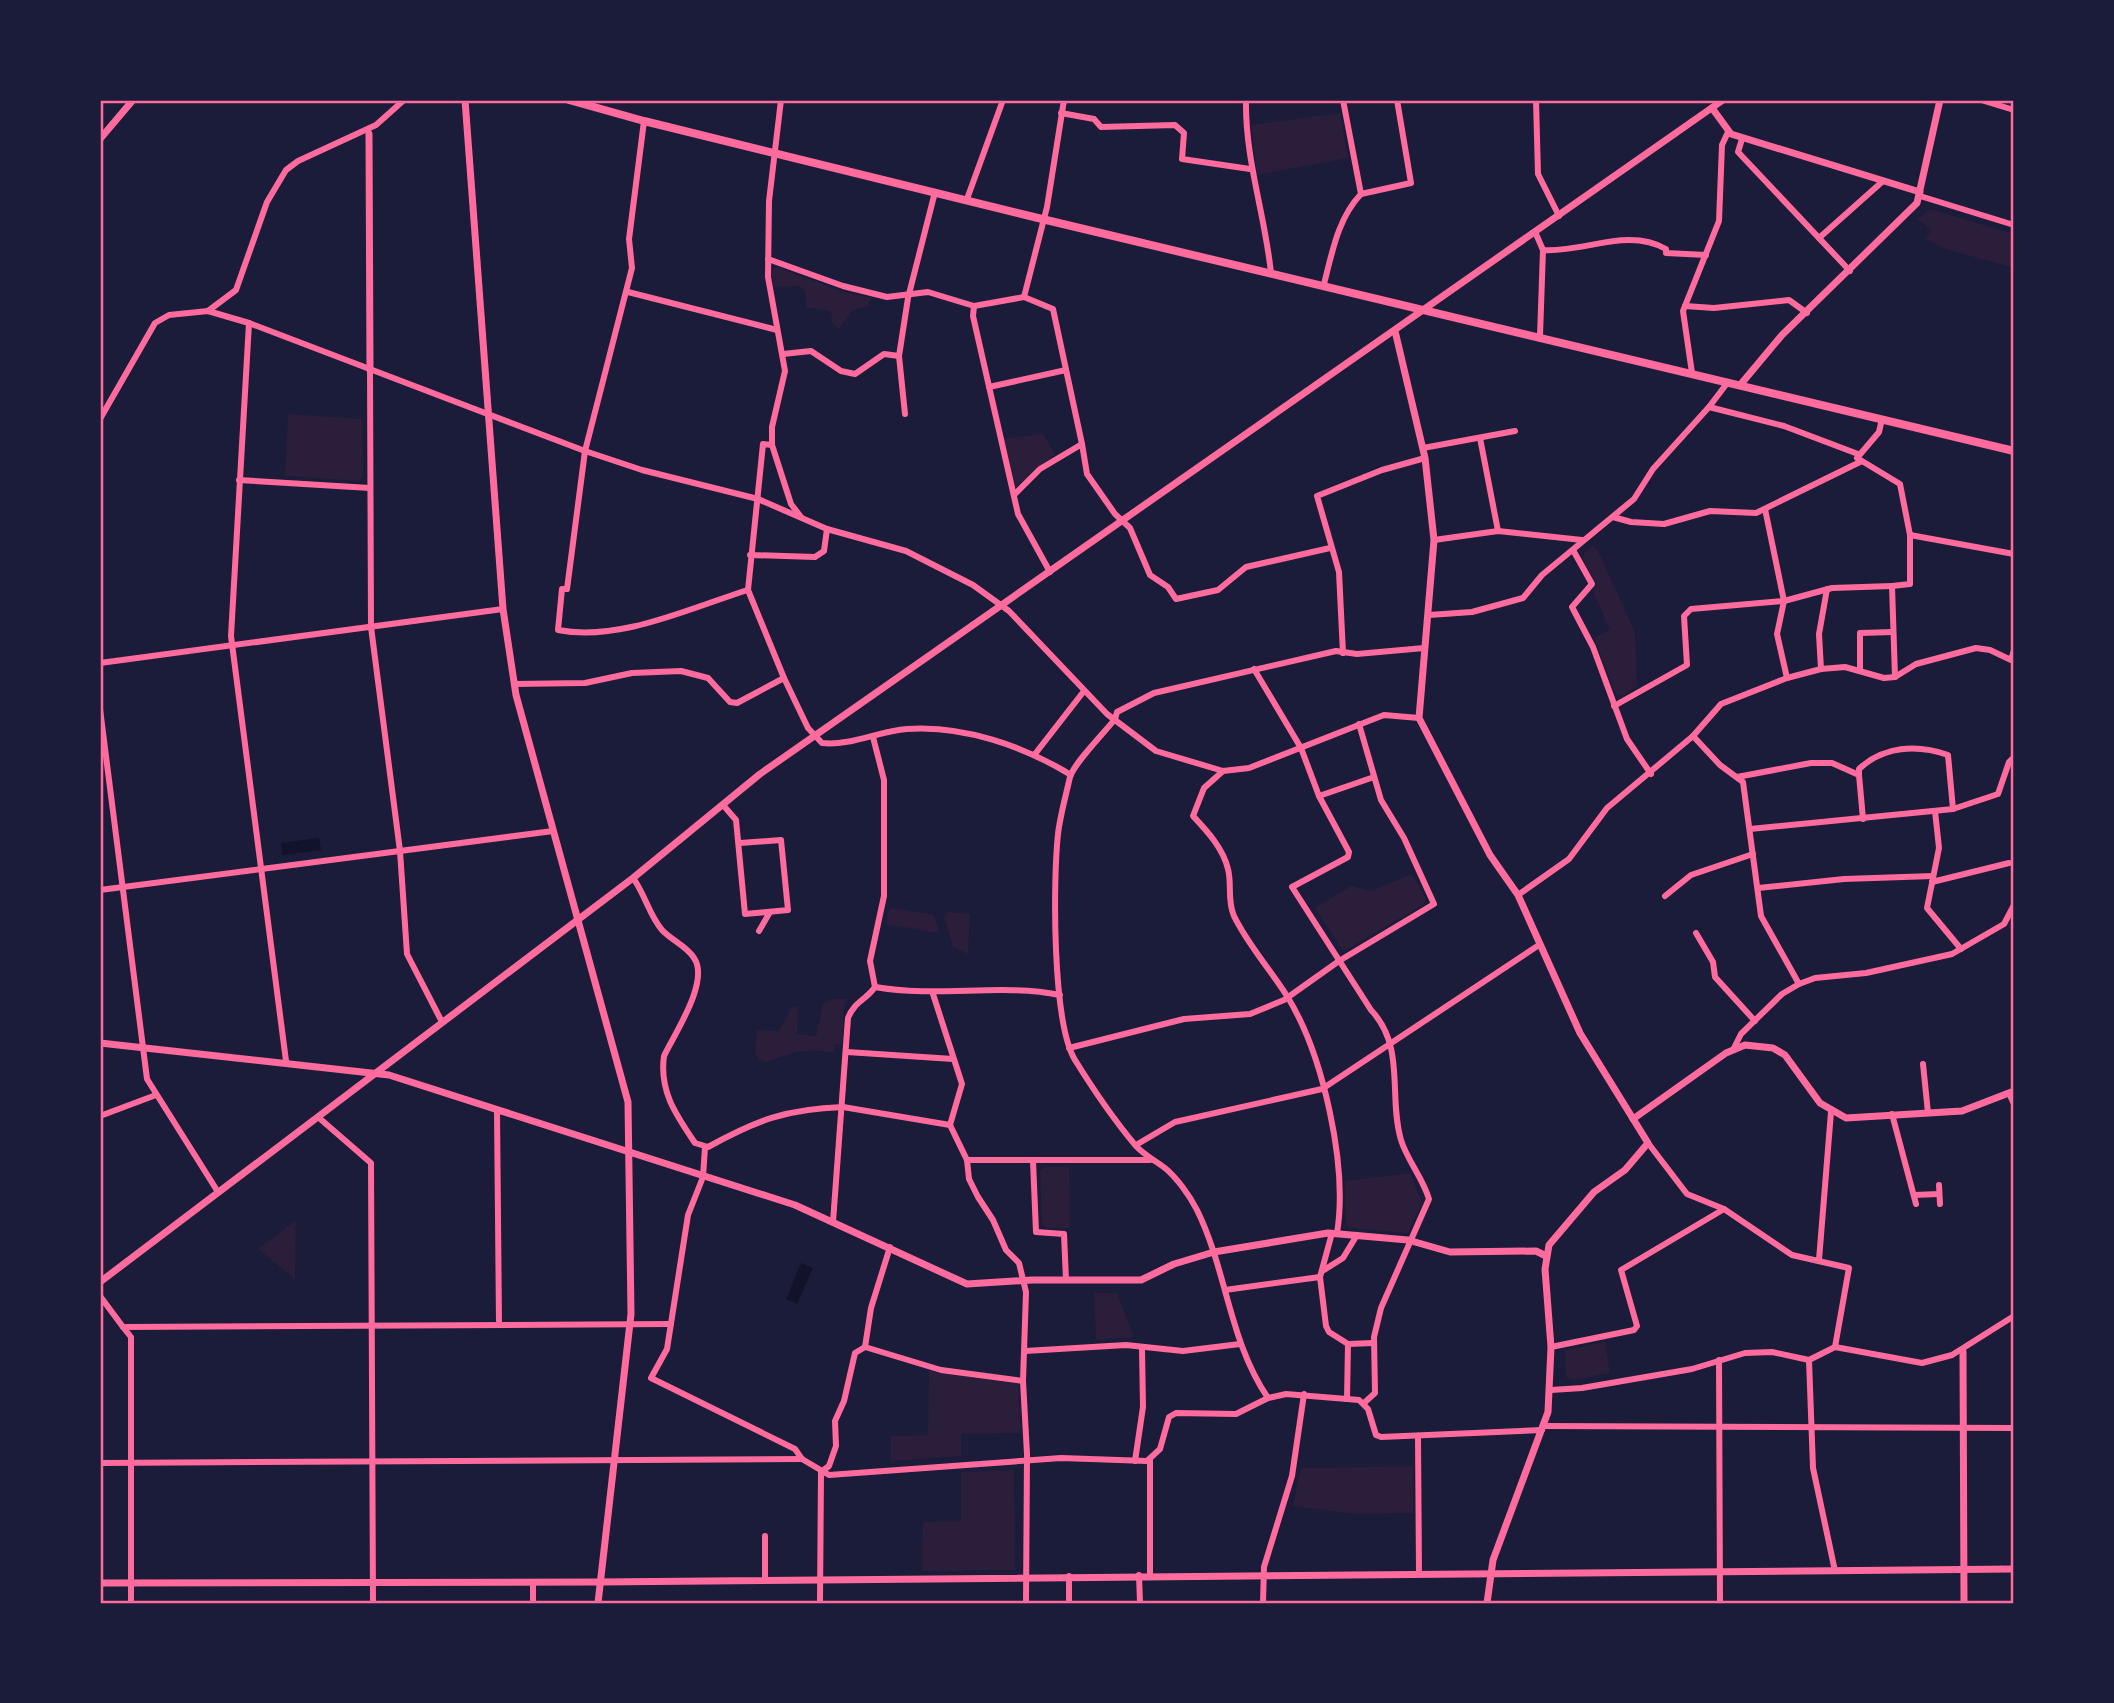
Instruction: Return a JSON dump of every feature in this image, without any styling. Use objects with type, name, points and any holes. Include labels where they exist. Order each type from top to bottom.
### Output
[{"type":"main road","points":[[569,100],[590,103],[644,121],[1042,219],[1324,284],[2014,451]]},
{"type":"street","points":[[101,136],[133,100]]},
{"type":"street","points":[[208,311],[236,290],[267,202],[286,170],[298,161],[368,131],[387,118],[404,100]]},
{"type":"street","points":[[465,100],[503,609],[513,684],[625,1086],[630,1153],[628,1324],[598,1603]]},
{"type":"street","points":[[781,100],[769,201],[768,260],[785,371],[772,427],[772,444],[792,504],[803,519]]},
{"type":"street","points":[[967,199],[1003,100]]},
{"type":"street","points":[[1024,297],[1042,219],[1064,100]]},
{"type":"street","points":[[1246,100],[1245,129],[1250,169],[1271,273]]},
{"type":"street","points":[[1343,100],[1361,194]]},
{"type":"street","points":[[1324,284],[1338,234],[1352,204],[1361,194],[1411,183],[1397,100]]},
{"type":"street","points":[[1536,100],[1538,174],[1559,216]]},
{"type":"street","points":[[100,1282],[633,878],[760,774],[1723,100]]},
{"type":"street","points":[[1741,384],[1782,335],[1917,203],[1940,100]]},
{"type":"street","points":[[1981,100],[2014,110]]},
{"type":"street","points":[[1712,108],[1728,132],[1742,139],[1883,181],[2014,225]]},
{"type":"street","points":[[1061,113],[1094,120],[1101,127],[1175,125],[1184,133],[1182,159],[1250,169]]},
{"type":"street","points":[[644,121],[629,239],[632,268],[628,292],[585,451],[566,589],[562,589],[558,630],[595,632],[625,627],[748,590]]},
{"type":"street","points":[[368,131],[371,627],[400,851],[407,954],[412,969],[442,1022]]},
{"type":"street","points":[[1692,373],[1685,333],[1685,306],[1719,221],[1722,145],[1728,132]]},
{"type":"street","points":[[1742,139],[1738,152],[1850,271]]},
{"type":"street","points":[[1819,238],[1883,181]]},
{"type":"street","points":[[905,414],[899,356],[910,292],[934,192]]},
{"type":"street","points":[[1535,234],[1543,250],[1540,337]]},
{"type":"street","points":[[1543,250],[1566,252],[1607,241],[1632,240],[1656,243],[1666,249],[1667,253],[1706,255]]},
{"type":"street","points":[[768,260],[843,286],[887,297],[910,292],[928,292],[974,306],[1024,297],[1053,309],[1087,474],[1130,528],[1150,575],[1168,587],[1176,599],[1218,590],[1246,566],[1330,548]]},
{"type":"street","points":[[628,292],[777,330]]},
{"type":"street","points":[[1685,306],[1714,308],[1789,300],[1807,313]]},
{"type":"street","points":[[974,306],[973,316],[1018,514],[1050,572]]},
{"type":"street","points":[[100,419],[152,326],[169,315],[208,311],[249,323],[585,451],[642,470],[758,499],[827,529],[906,551],[973,585],[1001,606],[1084,691],[1156,751],[1223,771],[1250,768],[1384,715],[1419,718]]},
{"type":"street","points":[[249,323],[232,645],[286,1061]]},
{"type":"street","points":[[1395,331],[1425,458],[1434,540],[1419,718],[1490,856],[1518,895],[1580,1033],[1648,1143],[1687,1194],[1724,1209],[1792,1255],[1849,1268],[1835,1347]]},
{"type":"street","points":[[783,354],[811,351],[841,371],[855,374],[884,354],[899,356]]},
{"type":"street","points":[[989,387],[1066,370]]},
{"type":"street","points":[[1429,615],[1472,612],[1522,598],[1542,575],[1634,499],[1653,469],[1709,408],[1728,382]]},
{"type":"street","points":[[1709,408],[1784,426],[1858,454]]},
{"type":"street","points":[[1858,454],[1879,432],[1882,419]]},
{"type":"street","points":[[1423,448],[1515,431]]},
{"type":"street","points":[[1480,438],[1498,531]]},
{"type":"street","points":[[772,444],[763,444],[757,478],[758,499],[748,590],[784,678],[815,737],[825,743],[849,743],[905,729],[955,732],[1035,754],[1070,775]]},
{"type":"street","points":[[1014,495],[1040,469],[1082,444]]},
{"type":"street","points":[[1614,706],[1687,665],[1684,616],[1691,609],[1784,601],[1827,589],[1910,584],[1910,535],[1900,484],[1860,462],[1858,454]]},
{"type":"street","points":[[1343,653],[1339,572],[1330,548],[1318,496],[1382,470],[1425,458]]},
{"type":"street","points":[[1613,517],[1664,524],[1710,511],[1756,513],[1860,462]]},
{"type":"street","points":[[239,480],[370,488]]},
{"type":"street","points":[[1765,509],[1784,601],[1777,634],[1787,678]]},
{"type":"street","points":[[750,555],[815,557],[824,551],[827,529]]},
{"type":"street","points":[[1434,540],[1498,531],[1582,540]]},
{"type":"street","points":[[1910,535],[2014,554]]},
{"type":"street","points":[[1573,550],[1592,584],[1572,607],[1593,647],[1626,739],[1651,774]]},
{"type":"street","points":[[1892,586],[1895,677]]},
{"type":"street","points":[[1821,669],[1819,634],[1827,589]]},
{"type":"street","points":[[100,663],[503,609]]},
{"type":"street","points":[[1860,671],[1860,633],[1893,632]]},
{"type":"street","points":[[1268,1398],[1240,1344],[1214,1252],[1196,1209],[1170,1172],[1150,1160],[1136,1145],[1069,1048],[1060,995],[1057,848],[1070,775],[1115,719],[1117,712],[1154,693],[1336,651],[1357,654],[1424,648]]},
{"type":"street","points":[[1518,895],[1569,859],[1607,808],[1651,774],[1693,736],[1721,705],[1787,678],[1821,669],[1845,667],[1884,678],[1895,677],[1916,664],[1962,649],[1990,650],[2011,660],[2014,650]]},
{"type":"street","points":[[1254,669],[1301,748],[1319,796],[1349,852],[1348,857],[1292,887],[1371,1010],[1384,1024],[1389,1043],[1401,1140],[1429,1199],[1412,1241],[1391,1281],[1373,1343],[1375,1393],[1364,1403]]},
{"type":"street","points":[[513,684],[585,683],[632,673],[674,670],[699,674],[718,687],[730,702],[737,703],[784,678]]},
{"type":"street","points":[[1035,754],[1084,691]]},
{"type":"street","points":[[100,709],[148,1079],[218,1192]]},
{"type":"street","points":[[1069,1048],[1184,1019],[1250,1014],[1287,996],[1434,904],[1404,838],[1381,800],[1359,724]]},
{"type":"street","points":[[1693,736],[1720,765],[1743,782],[1761,916],[1799,984]]},
{"type":"street","points":[[873,737],[884,780],[884,895],[870,961],[875,987]]},
{"type":"street","points":[[1863,818],[1859,769],[1871,757],[1889,750],[1931,749],[1948,755],[1953,808]]},
{"type":"street","points":[[1750,829],[1953,808],[1998,793],[2009,762],[2014,757]]},
{"type":"street","points":[[1737,777],[1811,763],[1832,763],[1859,775]]},
{"type":"street","points":[[1223,771],[1205,789],[1193,816],[1215,840],[1228,868],[1234,915],[1251,947],[1287,996],[1311,1050],[1334,1132],[1340,1177],[1334,1233],[1322,1273],[1326,1326],[1329,1332],[1348,1344],[1373,1343]]},
{"type":"street","points":[[1319,796],[1374,777]]},
{"type":"street","points":[[723,806],[736,820],[745,914],[788,910],[781,840],[740,843]]},
{"type":"street","points":[[1935,811],[1939,848],[1927,908],[1961,949]]},
{"type":"street","points":[[100,890],[553,831]]},
{"type":"street","points":[[1665,896],[1691,875],[1753,854]]},
{"type":"street","points":[[1758,888],[1844,879],[1932,879],[2009,863]]},
{"type":"street","points":[[633,878],[643,891],[656,923],[693,955],[698,963],[699,983],[664,1056],[663,1075],[670,1107],[695,1143],[705,1147],[763,1118],[843,1107],[950,1125]]},
{"type":"street","points":[[1734,1048],[1738,1038],[1782,994],[1799,984],[1815,978],[1866,973],[1952,954],[2004,924],[2014,905]]},
{"type":"street","points":[[759,931],[769,912]]},
{"type":"street","points":[[1696,933],[1713,962],[1715,976],[1755,1021]]},
{"type":"street","points":[[1136,1145],[1175,1122],[1322,1088],[1539,944]]},
{"type":"street","points":[[833,1222],[848,1018],[853,1004],[875,987],[933,994],[1034,990],[1060,995]]},
{"type":"street","points":[[933,994],[962,1084],[950,1125],[967,1160],[969,1179],[1006,1250],[1019,1263],[1024,1282],[1026,1603]]},
{"type":"street","points":[[100,1043],[376,1072],[795,1205],[967,1284],[1141,1280],[1174,1264],[1214,1252],[1334,1233],[1412,1241],[1450,1252],[1536,1251],[1546,1256]]},
{"type":"street","points":[[1633,1119],[1734,1048],[1757,1045],[1773,1048],[1786,1055],[1820,1103],[1831,1112],[1854,1118],[1962,1111],[2012,1092],[2014,1104]]},
{"type":"street","points":[[847,1052],[953,1059]]},
{"type":"street","points":[[1923,1063],[1928,1113]]},
{"type":"street","points":[[100,1116],[156,1095]]},
{"type":"street","points":[[496,1110],[499,1324]]},
{"type":"street","points":[[1819,1260],[1831,1112]]},
{"type":"street","points":[[1892,1114],[1916,1204]]},
{"type":"street","points":[[318,1116],[371,1163],[373,1603]]},
{"type":"street","points":[[1487,1603],[1490,1573],[1543,1428],[1550,1391],[1551,1347],[1546,1256],[1553,1236],[1594,1192],[1625,1170],[1648,1143]]},
{"type":"street","points":[[705,1147],[703,1177],[688,1215],[667,1349],[651,1378],[795,1449],[802,1459],[821,1472],[848,1475],[1061,1458],[1150,1460],[1160,1450],[1169,1417],[1176,1413],[1236,1414],[1268,1398],[1304,1394],[1364,1403]]},
{"type":"street","points":[[967,1160],[1150,1160]]},
{"type":"street","points":[[1033,1161],[1036,1232],[1064,1234],[1066,1280]]},
{"type":"street","points":[[1939,1185],[1940,1204]]},
{"type":"street","points":[[1914,1195],[1939,1194]]},
{"type":"street","points":[[1551,1347],[1634,1330],[1637,1326],[1620,1270],[1724,1209]]},
{"type":"street","points":[[1225,1290],[1322,1273],[1343,1258],[1357,1235]]},
{"type":"street","points":[[865,1347],[871,1308],[890,1247]]},
{"type":"street","points":[[100,1296],[131,1338],[131,1603]]},
{"type":"street","points":[[1550,1391],[1647,1377],[1745,1353],[1772,1352],[1809,1360],[1835,1347],[1923,1363],[1963,1350],[2014,1316]]},
{"type":"street","points":[[123,1327],[671,1324]]},
{"type":"street","points":[[1025,1351],[1126,1345],[1142,1349],[1183,1351],[1240,1344]]},
{"type":"street","points":[[1347,1399],[1348,1344]]},
{"type":"street","points":[[821,1472],[829,1466],[836,1446],[835,1422],[844,1401],[855,1353],[865,1347],[942,1370],[1023,1381]]},
{"type":"street","points":[[1135,1461],[1143,1407],[1142,1349]]},
{"type":"street","points":[[1963,1350],[1964,1603]]},
{"type":"street","points":[[1719,1360],[1720,1603]]},
{"type":"street","points":[[1809,1360],[1813,1468],[1835,1571]]},
{"type":"street","points":[[1263,1603],[1263,1574],[1292,1476],[1304,1394]]},
{"type":"street","points":[[1364,1403],[1376,1435],[1418,1436],[1543,1428],[2014,1428]]},
{"type":"street","points":[[1418,1436],[1419,1574]]},
{"type":"street","points":[[100,1463],[372,1464],[802,1459]]},
{"type":"street","points":[[1150,1460],[1150,1575]]},
{"type":"street","points":[[820,1603],[821,1472]]},
{"type":"street","points":[[765,1536],[765,1580]]},
{"type":"street","points":[[100,1583],[600,1582],[2014,1569]]},
{"type":"street","points":[[1139,1575],[1140,1603]]},
{"type":"street","points":[[1069,1576],[1069,1603]]},
{"type":"street","points":[[533,1582],[533,1603]]},
{"type":"shaded area","points":[[1340,113],[1348,158],[1257,175],[1251,125]]},
{"type":"shaded area","points":[[1930,209],[2014,234],[2014,268],[1945,249],[1925,238],[1932,230],[1917,219]]},
{"type":"shaded area","points":[[777,267],[841,291],[871,298],[867,307],[853,310],[839,329],[832,323],[831,311],[806,307],[806,293],[800,286],[774,287],[771,270]]},
{"type":"shaded area","points":[[288,414],[362,419],[363,477],[358,481],[285,476]]},
{"type":"shaded area","points":[[1043,433],[1055,455],[1015,488],[1004,439]]},
{"type":"shaded area","points":[[1592,546],[1597,549],[1635,632],[1637,686],[1622,696],[1616,695],[1594,637],[1610,630],[1593,591],[1597,585],[1583,560],[1584,553]]},
{"type":"shaded area","points":[[319,838],[321,850],[282,855],[281,843]]},
{"type":"shaded area","points":[[1412,874],[1426,899],[1424,904],[1346,950],[1342,949],[1315,908],[1351,886],[1371,891]]},
{"type":"shaded area","points":[[892,908],[931,914],[935,917],[939,933],[886,924],[888,912]]},
{"type":"shaded area","points":[[947,912],[970,914],[968,954],[953,947],[944,918]]},
{"type":"shaded area","points":[[833,999],[849,999],[844,1006],[842,1045],[835,1044],[834,1053],[808,1051],[792,1053],[767,1062],[758,1059],[755,1053],[757,1030],[779,1031],[792,1007],[798,1007],[797,1034],[816,1036],[823,1004]]},
{"type":"shaded area","points":[[1044,1167],[1069,1167],[1070,1228],[1046,1228],[1042,1225],[1040,1171]]},
{"type":"shaded area","points":[[1410,1173],[1422,1203],[1408,1233],[1349,1228],[1346,1224],[1345,1181]]},
{"type":"shaded area","points":[[296,1220],[295,1279],[258,1249]]},
{"type":"shaded area","points":[[801,1263],[813,1268],[797,1304],[786,1299]]},
{"type":"shaded area","points":[[1094,1293],[1117,1293],[1134,1337],[1096,1340]]},
{"type":"shaded area","points":[[1605,1342],[1610,1373],[1573,1380],[1566,1377],[1565,1350]]},
{"type":"shaded area","points":[[929,1371],[1018,1384],[1021,1433],[961,1434],[961,1456],[891,1461],[891,1436],[928,1435]]},
{"type":"shaded area","points":[[1413,1466],[1413,1513],[1356,1514],[1293,1506],[1301,1468]]},
{"type":"shaded area","points":[[1014,1470],[1015,1570],[922,1571],[923,1522],[961,1521],[961,1472]]}]
